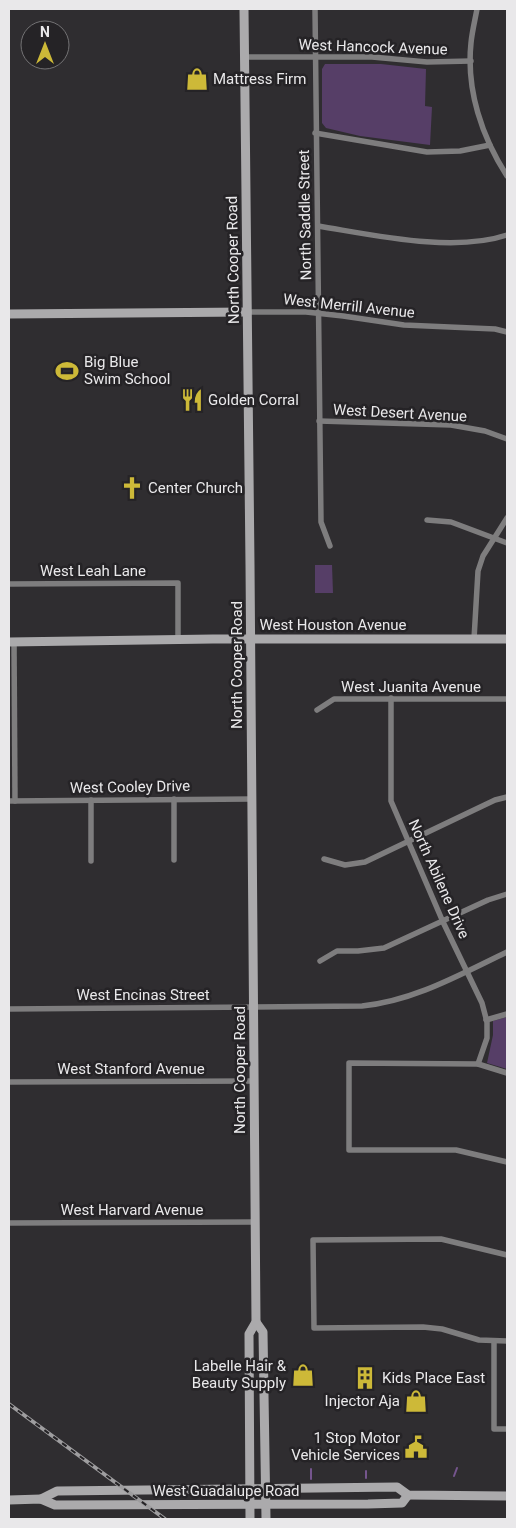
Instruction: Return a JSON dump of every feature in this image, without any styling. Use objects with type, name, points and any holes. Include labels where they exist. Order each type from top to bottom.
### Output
[{"type":"main road","name":"North Cooper Road","points":[[244,9],[256,1322],[249,1334],[250,1519]]},
{"type":"main road","name":"West Merrill Avenue","points":[[9,314],[247,312]]},
{"type":"main road","name":"West Houston Avenue","points":[[11,642],[250,639],[507,639]]},
{"type":"main road","name":"North Cooper Road","points":[[256,1322],[263,1332],[266,1519]]},
{"type":"main road","name":"West Guadalupe Road","points":[[9,1500],[42,1499],[57,1491],[250,1488],[397,1487],[408,1495],[507,1496]]},
{"type":"main road","name":"West Guadalupe Road","points":[[42,1499],[55,1506],[250,1505],[402,1503],[408,1495]]},
{"type":"street","name":"North Saddle Street","points":[[315,9],[320,522],[330,546]]},
{"type":"street","points":[[477,9],[471,44],[471,80],[479,119],[490,145],[507,176]]},
{"type":"street","name":"West Hancock Avenue","points":[[244,57],[372,57],[427,62],[471,61]]},
{"type":"street","points":[[315,133],[427,152],[460,151],[490,145]]},
{"type":"street","points":[[318,226],[420,242],[479,242],[507,235]]},
{"type":"street","name":"West Merrill Avenue","points":[[247,312],[319,313],[404,325],[495,329],[507,332]]},
{"type":"street","name":"West Desert Avenue","points":[[319,421],[451,425],[485,431],[507,439]]},
{"type":"street","points":[[474,639],[478,571],[483,556],[507,518]]},
{"type":"street","points":[[427,520],[451,522],[507,543]]},
{"type":"street","name":"West Leah Lane","points":[[9,584],[178,584],[178,640]]},
{"type":"street","points":[[11,642],[12,801]]},
{"type":"street","name":"North Abilene Drive","points":[[391,698],[391,801],[443,922],[482,1003],[486,1020],[487,1038],[478,1064]]},
{"type":"street","name":"West Juanita Avenue","points":[[317,710],[334,699],[507,699]]},
{"type":"street","points":[[324,859],[345,865],[365,862],[495,800],[507,797]]},
{"type":"street","name":"West Cooley Drive","points":[[12,801],[252,798]]},
{"type":"street","points":[[174,799],[174,860]]},
{"type":"street","points":[[91,800],[91,861]]},
{"type":"street","points":[[320,962],[337,951],[384,948],[488,900],[507,894]]},
{"type":"street","name":"West Encinas Street","points":[[9,1009],[362,1006],[379,1004],[413,994],[507,952]]},
{"type":"street","points":[[486,1020],[507,1014]]},
{"type":"street","points":[[507,1073],[478,1064],[348,1063],[349,1150],[456,1150],[507,1162]]},
{"type":"street","name":"West Stanford Avenue","points":[[9,1082],[254,1081]]},
{"type":"street","name":"West Harvard Avenue","points":[[9,1223],[255,1222]]},
{"type":"street","points":[[507,1255],[441,1239],[313,1240],[314,1328],[422,1327],[442,1329],[479,1340],[507,1341]]},
{"type":"street","points":[[494,1341],[494,1429],[507,1429]]},
{"type":"shaded area","points":[[325,64],[381,64],[426,69],[425,106],[432,107],[430,145],[360,136],[326,128],[322,123],[322,69]]},
{"type":"shaded area","points":[[315,565],[332,565],[333,593],[315,593]]},
{"type":"shaded area","points":[[507,1017],[507,1069],[487,1063],[493,1035],[493,1021]]},
{"type":"waterway","points":[[454,1476],[457,1468]]},
{"type":"waterway","points":[[311,1469],[311,1479]]},
{"type":"waterway","points":[[366,1471],[366,1478]]},
{"type":"railway","points":[[9,1404],[165,1519]]},
{"type":"place","name":"Mattress Firm","points":[[197,79]]},
{"type":"place","name":"Big Blue Swim School","points":[[67,371]]},
{"type":"place","name":"Golden Corral","points":[[192,400]]},
{"type":"place","name":"Center Church","points":[[132,488]]},
{"type":"place","name":"Labelle Hair & Beauty Supply","points":[[303,1375]]},
{"type":"place","name":"Kids Place East","points":[[365,1378]]},
{"type":"place","name":"Injector Aja","points":[[416,1401]]},
{"type":"place","name":"1 Stop Motor Vehicle Services","points":[[416,1447]]}]
